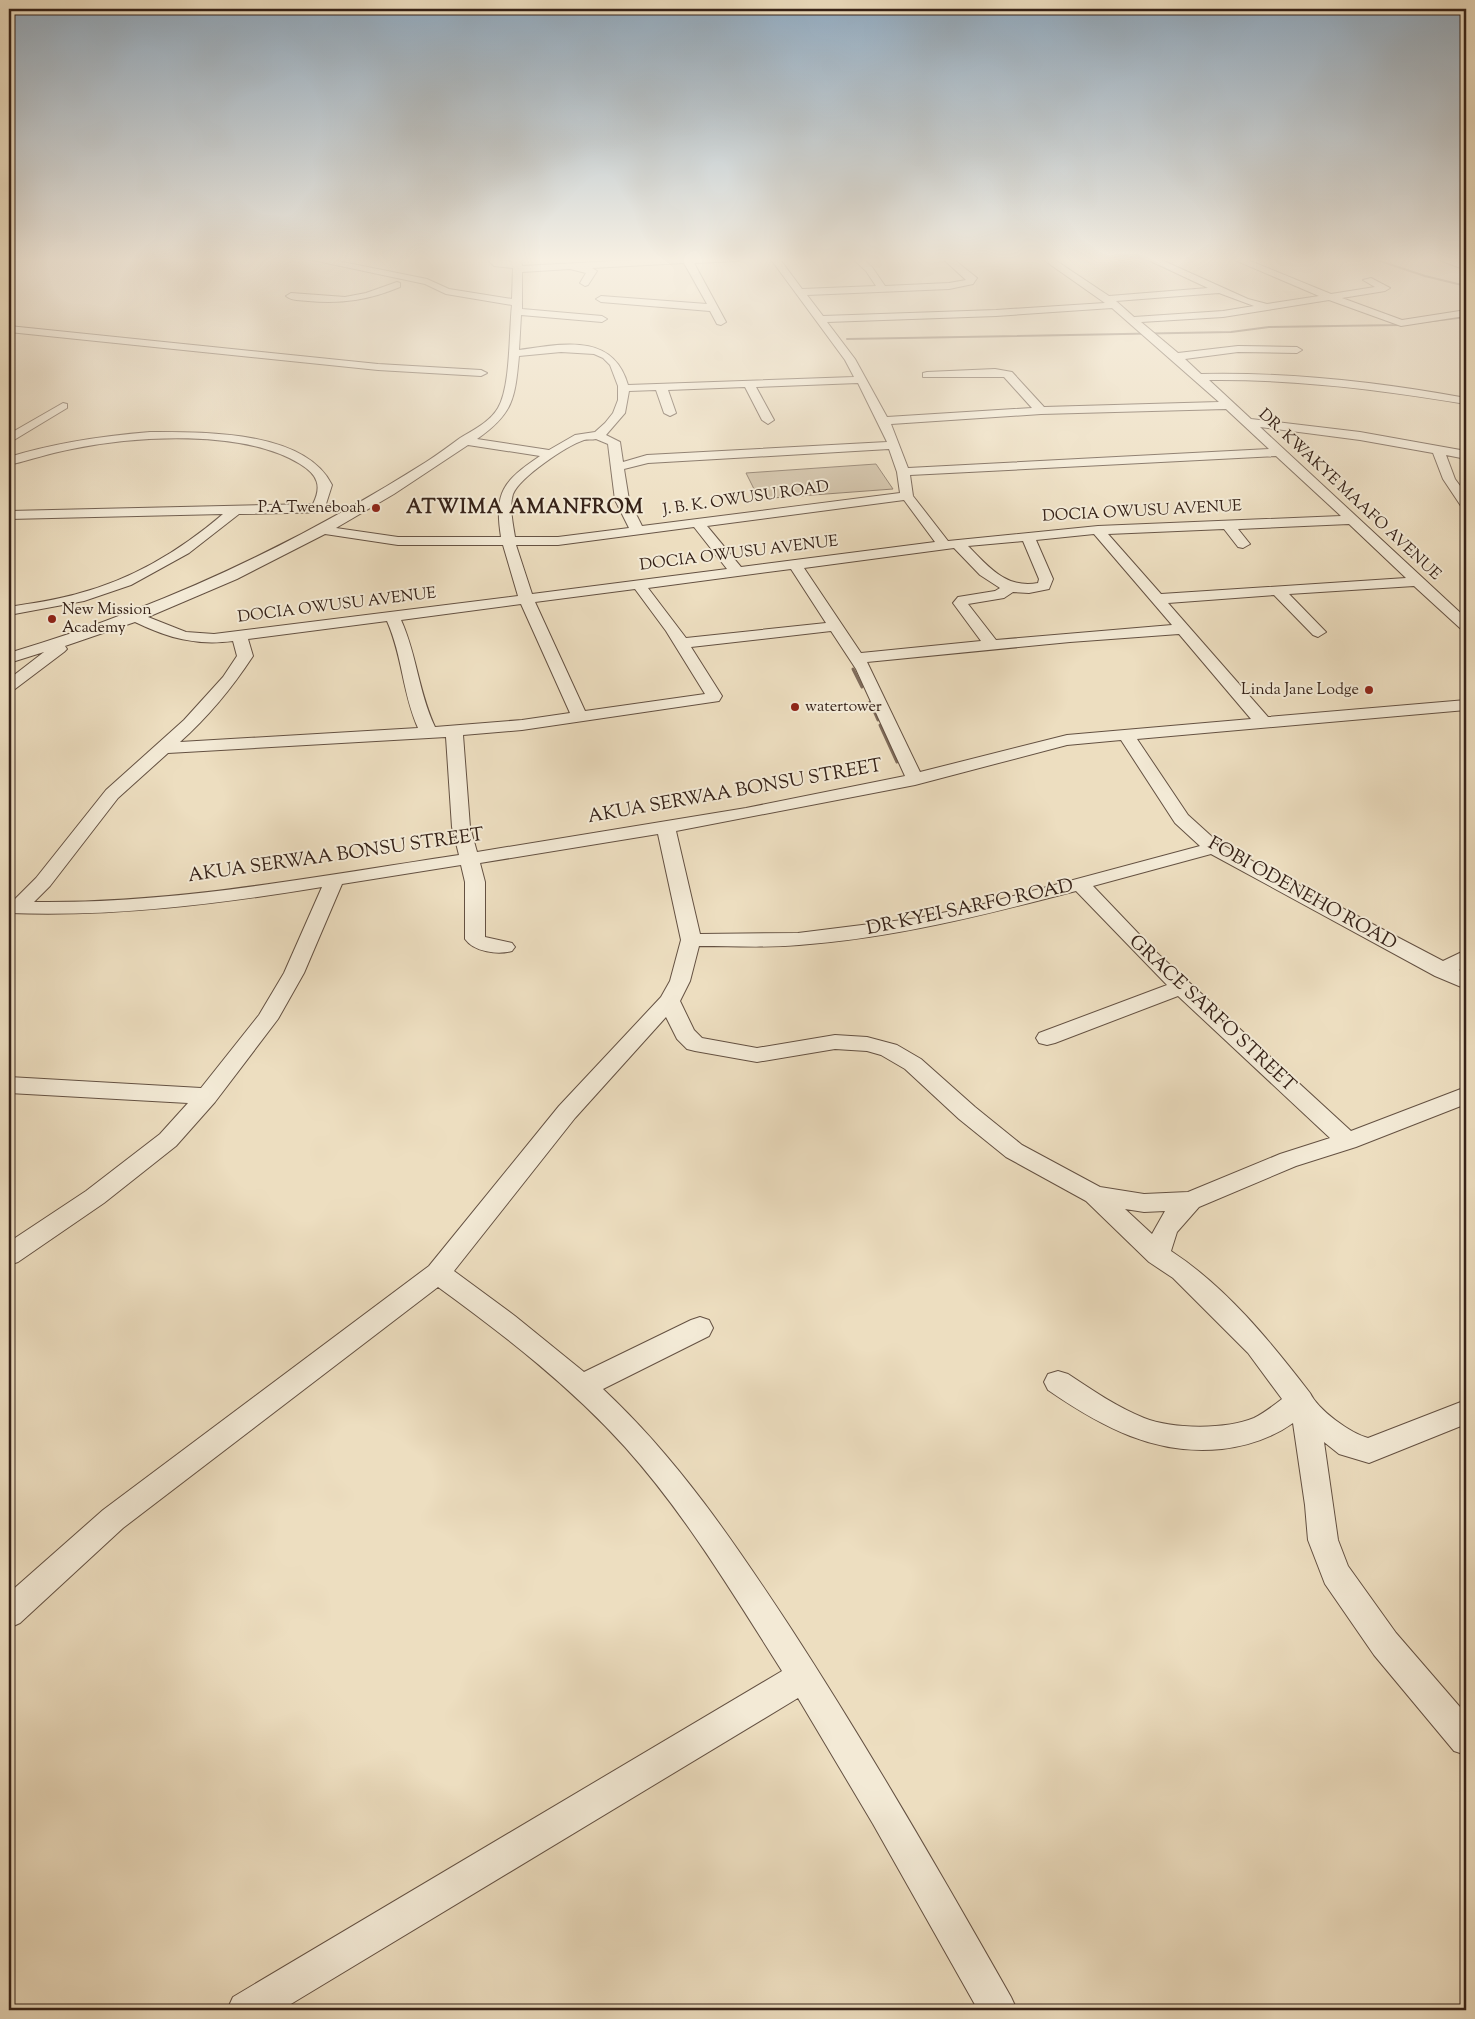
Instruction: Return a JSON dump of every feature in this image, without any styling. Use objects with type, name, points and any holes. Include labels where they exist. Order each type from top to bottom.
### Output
[{"type":"street","points":[[235,352],[378,367],[481,373]]},
{"type":"street","points":[[9,658],[69,641],[136,617],[231,574],[361,508],[464,441],[495,418],[506,406],[513,354],[531,352]]},
{"type":"street","points":[[580,717],[528,599],[509,543],[504,507],[508,490],[519,478],[552,454],[581,437],[596,435],[611,424],[619,414],[624,403],[625,388],[615,365],[605,355],[586,352]]},
{"type":"street","points":[[844,352],[884,421],[903,472],[907,496],[951,544],[999,584],[1010,588],[1038,587],[1046,583],[1028,536]]},
{"type":"street","name":"DR. KWAKYE MAAFO AVENUE","points":[[1168,352],[1228,404],[1277,452],[1466,626]]},
{"type":"street","points":[[1175,358],[1215,352]]},
{"type":"street","points":[[927,375],[996,372],[1008,374],[1041,411]]},
{"type":"street","points":[[1197,377],[1249,377],[1320,381],[1466,401]]},
{"type":"street","points":[[625,388],[861,380]]},
{"type":"street","points":[[749,384],[768,420]]},
{"type":"street","points":[[661,387],[670,413]]},
{"type":"street","points":[[884,421],[1041,411],[1228,404]]},
{"type":"street","points":[[9,439],[63,406]]},
{"type":"street","points":[[1246,422],[1312,429],[1466,455]]},
{"type":"street","points":[[596,435],[614,442],[622,500],[638,532]]},
{"type":"street","points":[[9,461],[58,448],[131,438],[203,437],[247,441],[271,446],[314,467],[326,485],[324,496],[318,508]]},
{"type":"street","points":[[464,441],[552,454]]},
{"type":"street","points":[[617,460],[647,460],[894,445]]},
{"type":"street","points":[[1438,449],[1450,479],[1466,503]]},
{"type":"street","points":[[903,472],[1277,452]]},
{"type":"street","name":"J. B. K. OWUSU ROAD","points":[[321,529],[356,536],[398,541],[509,543],[591,539],[907,496]]},
{"type":"street","points":[[9,515],[361,508]]},
{"type":"street","points":[[9,611],[85,597],[128,581],[187,549],[237,509]]},
{"type":"street","name":"DOCIA OWUSU AVENUE","points":[[136,617],[189,638],[240,637],[951,544],[1098,530],[1352,520]]},
{"type":"street","points":[[698,523],[737,572]]},
{"type":"street","points":[[1228,525],[1243,544]]},
{"type":"street","points":[[1098,530],[1263,722]]},
{"type":"street","points":[[794,565],[857,658],[915,780]]},
{"type":"street","points":[[1158,599],[1419,581]]},
{"type":"street","points":[[165,748],[454,731],[580,717],[713,698],[714,696],[682,643],[639,584]]},
{"type":"street","points":[[992,645],[960,603],[963,600],[1003,594],[1010,588]]},
{"type":"street","points":[[1277,590],[1318,632]]},
{"type":"street","points":[[392,617],[404,643],[416,704],[429,733]]},
{"type":"street","points":[[682,643],[837,626]]},
{"type":"street","points":[[857,658],[1070,637],[1185,629]]},
{"type":"street","points":[[14,907],[43,882],[117,789],[165,748],[196,717],[243,662],[245,652],[240,637]]},
{"type":"street","points":[[9,686],[69,641]]},
{"type":"street","name":"AKUA SERWAA BONSU STREET","points":[[14,907],[136,905],[334,880],[467,859],[666,827],[915,780],[1006,753],[1067,740],[1466,705]]},
{"type":"street","points":[[454,731],[461,827],[467,859],[474,882],[476,939],[482,944],[505,946]]},
{"type":"street","name":"FOBI ODENEHO ROAD","points":[[1125,734],[1181,819],[1214,848],[1466,982]]},
{"type":"street","points":[[9,1613],[114,1518],[438,1272],[562,1118],[669,1001],[680,981],[691,940],[666,827]]},
{"type":"street","name":"DR KYEI SARFO ROAD","points":[[691,940],[798,939],[879,930],[982,910],[1214,848]]},
{"type":"street","points":[[9,1255],[95,1197],[168,1140],[208,1096],[267,1019],[294,973],[317,924],[334,880]]},
{"type":"street","name":"GRACE SARFO STREET","points":[[1080,884],[1149,957],[1348,1141]]},
{"type":"street","points":[[1442,970],[1466,956]]},
{"type":"street","points":[[1047,1038],[1182,987]]},
{"type":"street","points":[[669,1001],[686,1034],[696,1044],[757,1055],[835,1042],[868,1044],[889,1050],[912,1064],[966,1114],[1014,1151],[1095,1195],[1158,1255],[1182,1271],[1257,1345],[1302,1406],[1349,1445],[1369,1451],[1466,1412]]},
{"type":"street","points":[[9,1085],[208,1096]]},
{"type":"street","points":[[1095,1195],[1144,1203],[1190,1200],[1288,1160],[1348,1141],[1466,1095]]},
{"type":"street","points":[[1158,1255],[1160,1240],[1168,1223],[1190,1200]]},
{"type":"street","points":[[438,1272],[478,1302],[582,1387],[613,1416],[668,1478],[726,1557],[804,1676],[934,1896],[998,2010]]},
{"type":"street","points":[[582,1387],[700,1328]]},
{"type":"street","points":[[1058,1382],[1114,1417],[1149,1432],[1188,1438],[1252,1431],[1302,1406]]},
{"type":"street","points":[[1302,1406],[1320,1504],[1323,1540],[1336,1574],[1385,1644],[1466,1739]]},
{"type":"street","points":[[246,2010],[804,1676]]},
{"type":"shaded area","points":[[876,464],[893,489],[759,499],[746,473]]},
{"type":"waterway","points":[[853,669],[862,687]]},
{"type":"waterway","points":[[870,702],[878,720]]},
{"type":"waterway","points":[[880,725],[897,762]]},
{"type":"place","name":"P.A Tweneboah","points":[[376,508]]},
{"type":"place","name":"New Mission Academy","points":[[52,619]]},
{"type":"place","name":"Linda Jane Lodge","points":[[1369,690]]},
{"type":"place","name":"watertower","points":[[795,707]]},
{"type":"district","name":"ATWIMA AMANFROM","points":[[525,508]]}]
